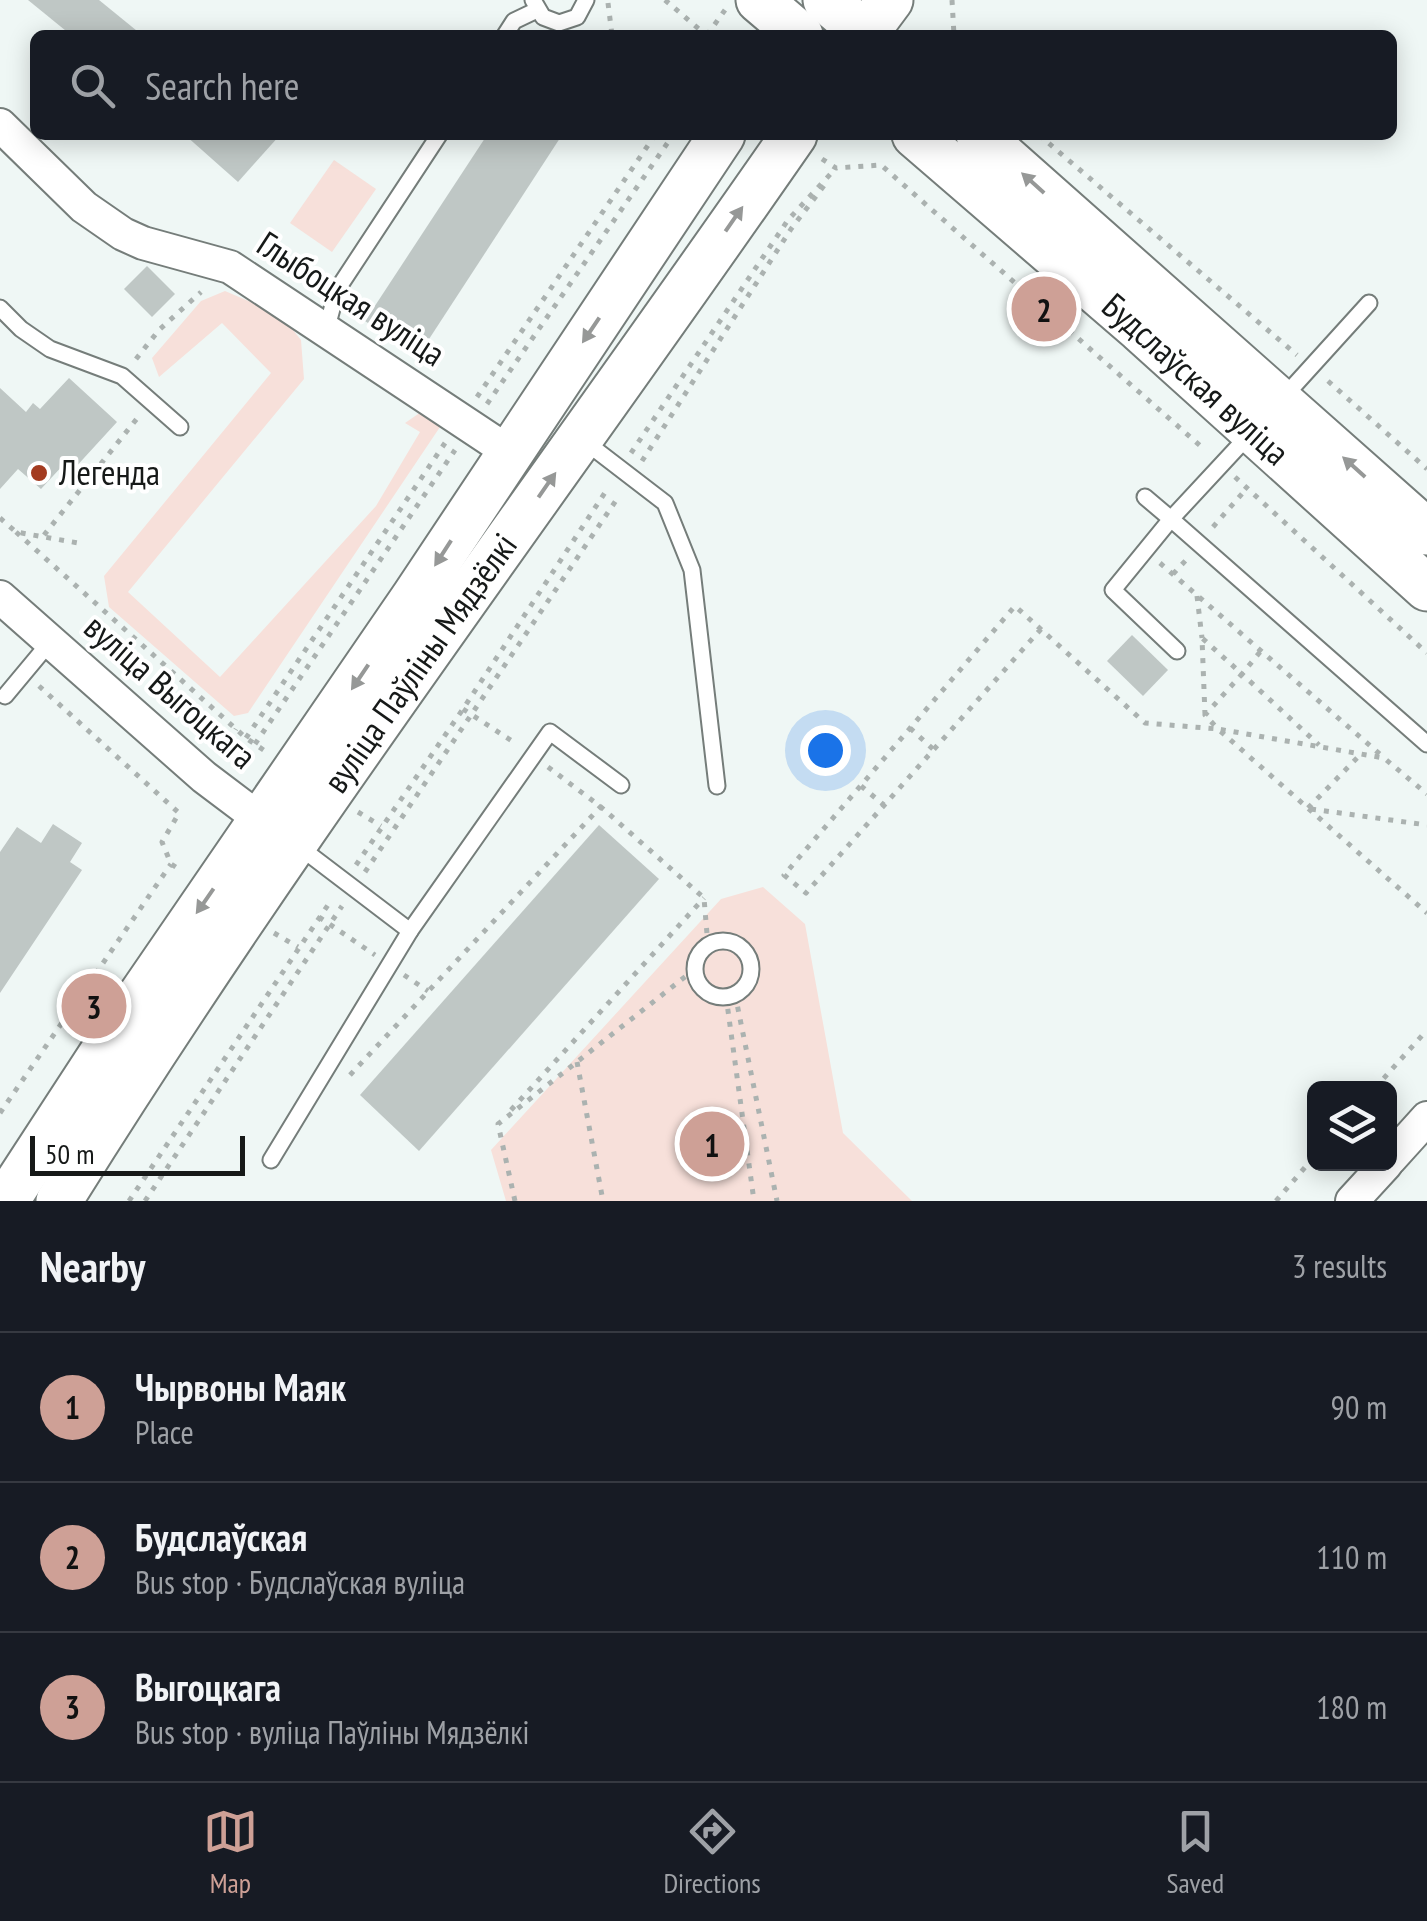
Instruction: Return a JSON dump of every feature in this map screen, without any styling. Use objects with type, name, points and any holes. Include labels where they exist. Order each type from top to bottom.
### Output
[{"type":"street","points":[[759,0],[807,20],[872,26]]},
{"type":"street","name":"Глыбоцкая вуліца","points":[[0,125],[84,206],[124,234],[230,267],[509,452]]},
{"type":"street","name":"вуліца Паўліны Мядзёлкі","points":[[59,1201],[509,452],[719,140]]},
{"type":"street","name":"вуліца Паўліны Мядзёлкі","points":[[6,1201],[120,1026],[278,832],[580,438],[790,140]]},
{"type":"street","name":"Будслаўская вуліца","points":[[922,140],[1267,416],[1427,532]]},
{"type":"street","name":"Будслаўская вуліца","points":[[984,140],[1267,416],[1427,588]]},
{"type":"street","name":"вуліца Выгоцкага","points":[[0,597],[204,777],[278,832]]},
{"type":"street","points":[[1397,1151],[1427,1118]]},
{"type":"street","points":[[1352,1201],[1379,1171]]},
{"type":"lane","points":[[508,30],[535,5],[550,22],[569,22],[583,10],[586,0]]},
{"type":"lane","points":[[326,330],[338,290],[436,140]]},
{"type":"lane","points":[[1176,651],[1113,590],[1144,549],[1369,303]]},
{"type":"lane","points":[[0,308],[50,349],[122,376],[180,427]]},
{"type":"lane","points":[[580,438],[666,503],[692,570],[717,786]]},
{"type":"lane","points":[[1145,496],[1427,744]]},
{"type":"lane","points":[[5,696],[50,642]]},
{"type":"lane","points":[[270,1160],[410,931],[550,732],[622,784]]},
{"type":"lane","points":[[278,832],[410,931]]},
{"type":"lane","points":[[726,941],[735,943],[748,956],[751,973],[742,989],[730,995],[708,992],[697,978],[696,968],[697,959],[708,946],[726,941]]},
{"type":"path","points":[[608,0],[611,30]]},
{"type":"path","points":[[665,0],[700,30]]},
{"type":"path","points":[[710,30],[733,0]]},
{"type":"path","points":[[952,0],[954,30]]},
{"type":"path","points":[[796,140],[836,168],[882,165],[1221,465],[1427,654]]},
{"type":"path","points":[[1045,140],[1427,469]]},
{"type":"path","points":[[129,1201],[472,713],[788,220],[836,168]]},
{"type":"path","points":[[144,1201],[463,709],[790,229],[836,168]]},
{"type":"path","points":[[122,376],[160,330],[230,267]]},
{"type":"path","points":[[44,535],[152,400]]},
{"type":"path","points":[[0,518],[236,729]]},
{"type":"path","points":[[16,532],[78,543]]},
{"type":"path","points":[[1144,549],[1427,794]]},
{"type":"path","points":[[1197,596],[1205,714],[1427,913]]},
{"type":"path","points":[[1041,629],[806,893],[784,875],[1015,606],[1041,629],[1145,723],[1218,729],[1384,758]]},
{"type":"path","points":[[1202,638],[1322,747]]},
{"type":"path","points":[[1205,714],[1261,652]]},
{"type":"path","points":[[24,672],[179,814],[162,842],[171,864],[183,872]]},
{"type":"path","points":[[463,709],[601,806],[704,898],[708,946]]},
{"type":"path","points":[[910,728],[934,750]]},
{"type":"path","points":[[1308,808],[1369,745]]},
{"type":"path","points":[[350,1076],[622,784]]},
{"type":"path","points":[[861,786],[884,805]]},
{"type":"path","points":[[1308,808],[1427,825]]},
{"type":"path","points":[[0,1114],[171,864]]},
{"type":"path","points":[[498,1124],[704,898]]},
{"type":"path","points":[[498,1124],[696,968]]},
{"type":"path","points":[[730,995],[754,1201]]},
{"type":"path","points":[[730,995],[777,1201]]},
{"type":"path","points":[[1381,1081],[1427,1030]]},
{"type":"path","points":[[577,1062],[603,1201]]},
{"type":"path","points":[[498,1124],[515,1201]]},
{"type":"path","points":[[1276,1201],[1307,1166]]},
{"type":"shaded area","points":[[334,160],[376,189],[332,252],[290,223]]},
{"type":"shaded area","points":[[225,291],[281,315],[301,340],[304,379],[128,592],[220,677],[376,506],[420,432],[405,423],[421,412],[442,424],[248,713],[234,716],[109,607],[104,576],[271,373],[222,323],[159,377],[152,358],[201,301]]},
{"type":"shaded area","points":[[763,887],[805,924],[843,1133],[912,1201],[506,1201],[491,1150],[721,899]]},
{"type":"building","points":[[28,0],[99,0],[136,30],[65,30]]},
{"type":"building","points":[[191,140],[276,140],[238,182]]},
{"type":"building","points":[[484,140],[559,140],[418,356],[365,321]]},
{"type":"building","points":[[147,266],[175,294],[152,317],[124,289]]},
{"type":"building","points":[[69,378],[117,422],[73,470],[65,463],[41,489],[18,469],[0,489],[0,388],[26,412],[33,403],[40,409]]},
{"type":"building","points":[[1132,635],[1168,670],[1143,696],[1107,661]]},
{"type":"building","points":[[53,824],[82,843],[70,862],[82,870],[0,993],[0,852],[17,827],[41,843]]},
{"type":"building","points":[[599,825],[659,879],[419,1151],[360,1095]]},
{"type":"place","name":"Будслаўская","points":[[1044,309]]},
{"type":"place","name":"Легенда","points":[[39,473]]},
{"type":"place","name":"Выгоцкага","points":[[94,1006]]},
{"type":"place","name":"Чырвоны Маяк","points":[[712,1144]]}]
